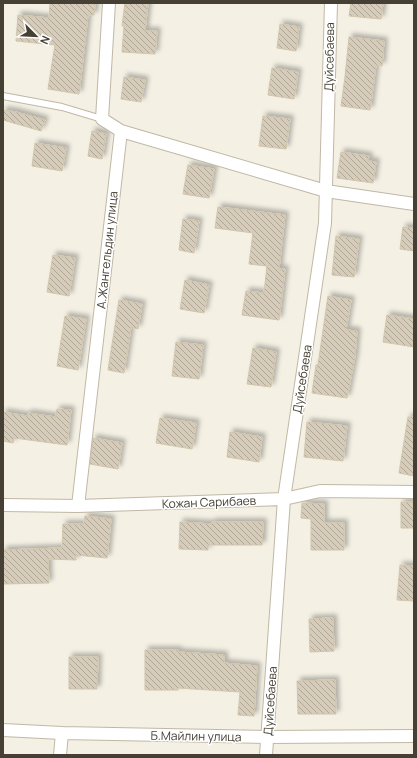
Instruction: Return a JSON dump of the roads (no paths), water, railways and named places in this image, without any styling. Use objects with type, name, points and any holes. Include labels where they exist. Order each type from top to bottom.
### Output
[{"type":"street","points":[[109,3],[102,119],[121,131],[326,191],[414,204]]},
{"type":"street","name":"Дуйсебаева","points":[[266,755],[284,499],[325,223],[331,3]]},
{"type":"street","name":"А.Жангельдин улица","points":[[78,506],[121,131]]},
{"type":"street","name":"Кожан Сарибаев","points":[[3,505],[78,506],[284,499],[320,491],[414,492]]},
{"type":"street","name":"Б.Майлин улица","points":[[3,730],[62,733],[267,737],[414,736]]},
{"type":"street","points":[[60,755],[62,733]]},
{"type":"lane","points":[[3,96],[62,107],[102,119]]}]
